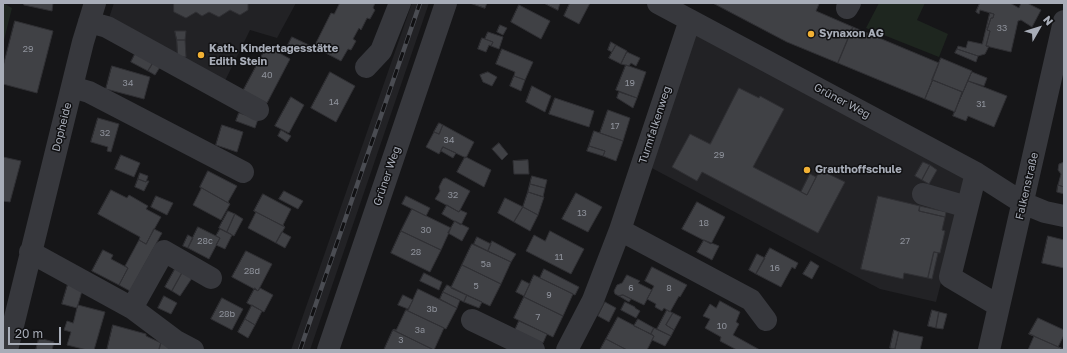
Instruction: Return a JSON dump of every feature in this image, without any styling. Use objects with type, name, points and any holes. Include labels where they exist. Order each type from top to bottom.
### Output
[{"type":"street","points":[[366,66],[381,50],[400,3]]},
{"type":"street","name":"Grüner Weg","points":[[328,350],[446,3]]},
{"type":"street","name":"Grüner Weg","points":[[658,3],[976,173],[1023,203],[1045,212],[1064,216]]},
{"type":"street","points":[[92,12],[107,28],[258,110]]},
{"type":"street","name":"Dopheide","points":[[7,350],[10,309],[30,252],[92,12]]},
{"type":"street","name":"Turmfalkenweg","points":[[567,350],[593,300],[620,230],[690,20]]},
{"type":"street","name":"Falkenstraße","points":[[989,350],[1064,21]]},
{"type":"street","points":[[72,87],[89,92],[243,172]]},
{"type":"street","points":[[976,173],[950,278],[999,306]]},
{"type":"street","points":[[923,194],[967,207]]},
{"type":"street","points":[[620,230],[751,300],[766,320]]},
{"type":"street","points":[[132,308],[164,251],[211,278]]},
{"type":"street","points":[[30,252],[132,308],[176,341],[193,350]]},
{"type":"street","points":[[472,320],[534,350]]},
{"type":"shaded area","points":[[3,3],[12,8],[3,44]]},
{"type":"shaded area","name":"Kath. Kindertagesstätte Edith Stein","points":[[114,3],[296,3],[277,38],[250,30],[221,89],[108,21]]},
{"type":"shaded area","points":[[412,3],[429,3],[310,350],[291,350]]},
{"type":"shaded area","points":[[879,3],[925,3],[917,20],[948,34],[939,57],[866,28]]},
{"type":"shaded area","name":"Grauthoffschule","points":[[701,32],[969,175],[936,302],[880,289],[646,165],[691,36]]},
{"type":"building","points":[[24,3],[53,3],[52,11],[24,5]]},
{"type":"building","points":[[174,3],[248,3],[248,10],[240,15],[230,10],[219,17],[209,12],[202,16],[196,12],[186,18],[174,12]]},
{"type":"building","points":[[340,3],[375,3],[373,8],[375,10],[370,19],[367,18],[361,30],[359,28],[353,39],[356,41],[351,50],[348,49],[341,61],[314,47],[331,13],[334,14]]},
{"type":"building","points":[[470,3],[487,3],[485,8]]},
{"type":"building","points":[[544,3],[560,3],[558,10]]},
{"type":"building","points":[[570,3],[590,3],[579,24],[564,16]]},
{"type":"building","name":"Synaxon AG","points":[[713,3],[818,3],[819,4],[816,11],[853,27],[838,63],[787,42]]},
{"type":"building","points":[[980,3],[1010,3],[1019,8],[1021,3],[1027,3],[1041,10],[1032,27],[1021,20],[1018,21],[1011,52],[986,46],[990,31],[987,30],[994,14],[980,10],[979,14],[976,12]]},
{"type":"building","points":[[519,5],[550,21],[541,39],[511,22]]},
{"type":"building","points":[[990,13],[994,14],[987,30],[990,31],[986,46],[989,46],[985,54],[978,56],[957,49],[958,46],[966,48],[968,41],[982,44]]},
{"type":"building","points":[[15,21],[53,31],[37,93],[3,84],[3,67]]},
{"type":"building","points":[[500,25],[507,28],[503,35],[497,32]]},
{"type":"building","points":[[853,27],[939,63],[925,99],[838,63]]},
{"type":"building","points":[[175,31],[186,31],[185,40],[177,40]]},
{"type":"building","points":[[488,32],[503,37],[499,49],[491,46],[493,42],[485,39]]},
{"type":"building","points":[[292,37],[311,46],[307,53],[288,45]]},
{"type":"building","points":[[482,38],[493,42],[491,46],[489,45],[486,52],[478,49]]},
{"type":"building","points":[[177,40],[185,40],[186,57],[178,57]]},
{"type":"building","points":[[611,42],[616,45],[612,52],[608,50]]},
{"type":"building","points":[[616,45],[627,51],[621,64],[609,58]]},
{"type":"building","points":[[267,46],[290,59],[267,103],[243,91]]},
{"type":"building","points":[[502,49],[533,62],[525,80],[514,76],[515,72],[496,64]]},
{"type":"building","points":[[957,49],[978,56],[976,62],[955,53]]},
{"type":"building","points":[[627,52],[640,58],[636,66],[631,63],[629,66],[621,64]]},
{"type":"building","points":[[135,54],[153,63],[148,71],[131,62]]},
{"type":"building","points":[[941,58],[972,71],[963,92],[932,80]]},
{"type":"building","points":[[153,63],[160,67],[155,75],[148,71]]},
{"type":"building","points":[[626,65],[646,72],[637,98],[616,90]]},
{"type":"building","points":[[112,66],[150,77],[144,99],[106,89]]},
{"type":"building","points":[[330,72],[355,86],[336,122],[311,108]]},
{"type":"building","points":[[488,72],[497,77],[492,86],[483,82],[480,75]]},
{"type":"building","points":[[972,72],[987,78],[984,86],[968,81]]},
{"type":"building","points":[[514,76],[525,80],[521,91],[510,86]]},
{"type":"building","points":[[933,80],[962,92],[955,112],[925,99]]},
{"type":"building","points":[[968,81],[1007,96],[994,127],[968,116],[966,121],[953,116]]},
{"type":"building","points":[[532,86],[551,96],[545,112],[526,102]]},
{"type":"building","points":[[739,88],[759,98],[760,96],[784,109],[753,167],[807,195],[820,170],[845,182],[818,233],[702,172],[697,181],[672,167],[690,134],[710,144]]},
{"type":"building","points":[[619,92],[637,98],[633,108],[617,98]]},
{"type":"building","points":[[291,97],[304,105],[289,133],[275,126]]},
{"type":"building","points":[[555,98],[594,111],[589,127],[549,114]]},
{"type":"building","points":[[608,110],[630,118],[623,141],[600,133]]},
{"type":"building","points":[[239,113],[258,119],[255,128],[236,121]]},
{"type":"building","points":[[98,118],[119,124],[111,152],[107,151],[108,147],[91,142]]},
{"type":"building","points":[[439,123],[443,125],[439,134],[434,132]]},
{"type":"building","points":[[222,125],[243,132],[237,152],[216,145]]},
{"type":"building","points":[[443,125],[474,142],[466,158],[443,147],[439,154],[426,147],[434,132],[439,134]]},
{"type":"building","points":[[281,130],[291,136],[287,142],[278,136]]},
{"type":"building","points":[[594,131],[623,141],[616,161],[603,156],[605,151],[589,146]]},
{"type":"building","points":[[499,143],[508,154],[502,160],[492,149]]},
{"type":"building","points":[[589,146],[605,151],[603,156],[587,151]]},
{"type":"building","points":[[443,147],[456,153],[453,158],[441,151]]},
{"type":"building","points":[[121,155],[140,163],[134,177],[115,169]]},
{"type":"building","points":[[3,157],[21,161],[10,202],[3,201]]},
{"type":"building","points":[[465,157],[491,170],[484,187],[457,172]]},
{"type":"building","points":[[528,160],[529,174],[514,174],[513,161]]},
{"type":"building","points":[[923,162],[930,165],[922,180],[915,176]]},
{"type":"building","points":[[1064,162],[1064,187],[1058,185],[1061,174],[1058,170],[1059,164]]},
{"type":"building","points":[[930,165],[937,170],[929,184],[922,180]]},
{"type":"building","points":[[208,171],[237,186],[228,202],[230,204],[200,187]]},
{"type":"building","points":[[140,173],[148,176],[146,182],[138,179]]},
{"type":"building","points":[[810,174],[816,177],[807,195],[801,192]]},
{"type":"building","points":[[532,176],[547,180],[545,188],[530,184]]},
{"type":"building","points":[[446,178],[470,191],[459,212],[435,199],[440,191],[439,187],[443,179]]},
{"type":"building","points":[[138,179],[146,182],[149,181],[144,191],[135,187]]},
{"type":"building","points":[[530,184],[545,188],[543,197],[528,192]]},
{"type":"building","points":[[1058,185],[1064,187],[1064,194],[1057,192]]},
{"type":"building","points":[[200,187],[230,204],[221,220],[193,205],[201,189]]},
{"type":"building","points":[[111,190],[127,198],[129,195],[148,206],[146,209],[161,217],[146,244],[139,240],[140,237],[98,214]]},
{"type":"building","points":[[284,191],[303,201],[298,209],[279,199]]},
{"type":"building","points":[[528,192],[544,197],[538,215],[523,207]]},
{"type":"building","points":[[576,193],[602,207],[588,232],[562,219]]},
{"type":"building","points":[[263,194],[291,209],[283,225],[285,227],[254,211]]},
{"type":"building","points":[[156,196],[173,203],[167,215],[151,207]]},
{"type":"building","points":[[406,196],[430,208],[426,216],[402,204]]},
{"type":"building","points":[[878,196],[920,206],[919,211],[945,217],[942,230],[945,231],[940,253],[934,252],[928,278],[904,273],[903,279],[861,269]]},
{"type":"building","points":[[505,198],[523,207],[514,222],[498,213]]},
{"type":"building","points":[[697,202],[725,217],[711,244],[682,229]]},
{"type":"building","points":[[447,205],[459,212],[460,210],[467,213],[461,225],[442,214]]},
{"type":"building","points":[[920,206],[946,212],[945,217],[919,211]]},
{"type":"building","points":[[523,207],[538,215],[530,231],[514,222]]},
{"type":"building","points":[[412,209],[451,228],[441,250],[401,231]]},
{"type":"building","points":[[228,211],[235,214],[227,232],[219,228]]},
{"type":"building","points":[[256,212],[285,227],[276,243],[248,228]]},
{"type":"building","points":[[235,214],[243,219],[234,236],[227,232]]},
{"type":"building","points":[[455,221],[469,228],[462,241],[448,233]]},
{"type":"building","points":[[198,227],[220,238],[209,259],[188,248]]},
{"type":"building","points":[[154,229],[162,233],[130,291],[119,285],[128,268],[125,266],[139,240],[146,244]]},
{"type":"building","points":[[220,229],[232,235],[225,249],[216,245],[220,238],[216,236]]},
{"type":"building","points":[[401,231],[441,250],[430,272],[391,253]]},
{"type":"building","points":[[550,231],[584,249],[571,274],[526,251],[534,235],[545,241]]},
{"type":"building","points":[[282,232],[291,237],[285,248],[276,243]]},
{"type":"building","points":[[188,235],[193,238],[188,248],[183,246]]},
{"type":"building","points":[[1048,236],[1064,240],[1064,268],[1042,263]]},
{"type":"building","points":[[477,237],[491,244],[488,251],[474,244]]},
{"type":"building","points":[[704,240],[719,246],[712,260],[697,252]]},
{"type":"building","points":[[492,241],[516,254],[511,262],[488,251]]},
{"type":"building","points":[[472,244],[511,262],[501,284],[462,265]]},
{"type":"building","points":[[770,248],[798,263],[795,269],[792,267],[781,287],[756,274]]},
{"type":"building","points":[[103,250],[113,255],[111,259],[128,268],[119,285],[92,271]]},
{"type":"building","points":[[246,251],[272,264],[258,291],[232,277]]},
{"type":"building","points":[[934,252],[938,253],[932,279],[928,278]]},
{"type":"building","points":[[757,254],[765,258],[756,274],[749,270]]},
{"type":"building","points":[[811,261],[819,266],[812,279],[803,274]]},
{"type":"building","points":[[462,265],[501,284],[490,306],[451,288]]},
{"type":"building","points":[[652,267],[687,285],[670,312],[664,308],[662,311],[655,307],[656,304],[647,299],[654,286],[645,281]]},
{"type":"building","points":[[175,269],[182,273],[172,291],[165,287]]},
{"type":"building","points":[[544,269],[579,287],[575,295],[540,278]]},
{"type":"building","points":[[182,273],[192,278],[180,296],[172,291]]},
{"type":"building","points":[[424,273],[442,282],[439,290],[420,281]]},
{"type":"building","points":[[534,275],[573,294],[563,316],[524,297]]},
{"type":"building","points":[[627,275],[640,281],[638,283],[652,290],[644,305],[623,295],[619,296],[615,294],[614,291],[617,285],[622,283]]},
{"type":"building","points":[[522,280],[530,284],[524,296],[516,292]]},
{"type":"building","points":[[68,284],[82,291],[77,308],[62,304]]},
{"type":"building","points":[[447,285],[467,295],[464,302],[443,292]]},
{"type":"building","points":[[255,288],[258,291],[260,288],[273,295],[264,312],[247,303]]},
{"type":"building","points":[[418,289],[457,308],[446,329],[406,310],[408,310]]},
{"type":"building","points":[[443,292],[460,300],[457,308],[440,299]]},
{"type":"building","points":[[403,295],[413,300],[408,309],[398,305]]},
{"type":"building","points":[[467,295],[482,302],[479,308],[464,302]]},
{"type":"building","points":[[623,295],[631,299],[629,302],[619,296]]},
{"type":"building","points":[[164,296],[177,303],[171,314],[158,308]]},
{"type":"building","points":[[524,297],[563,316],[553,337],[514,318]]},
{"type":"building","points":[[222,298],[243,309],[232,330],[211,319]]},
{"type":"building","points":[[720,301],[740,312],[736,322],[739,324],[733,335],[760,350],[737,350],[720,341],[721,337],[705,328],[710,319],[703,316],[710,304],[716,308]]},
{"type":"building","points":[[605,302],[616,308],[609,322],[598,316]]},
{"type":"building","points":[[625,302],[640,311],[636,318],[621,310]]},
{"type":"building","points":[[78,305],[105,312],[94,350],[87,350],[67,345],[71,332],[64,330],[67,321],[73,323]]},
{"type":"building","points":[[252,305],[262,311],[255,325],[245,319]]},
{"type":"building","points":[[406,310],[444,328],[434,350],[393,330],[396,330]]},
{"type":"building","points":[[667,310],[673,313],[666,325],[674,330],[671,336],[657,329]]},
{"type":"building","points":[[932,310],[939,312],[936,328],[928,326]]},
{"type":"building","points":[[939,312],[947,314],[943,329],[936,328]]},
{"type":"building","points":[[673,313],[681,317],[674,330],[666,325]]},
{"type":"building","points":[[618,317],[654,336],[647,350],[627,350],[606,339]]},
{"type":"building","points":[[1038,318],[1064,330],[1064,335],[1058,347],[1029,334]]},
{"type":"building","points":[[245,319],[255,325],[248,338],[238,332]]},
{"type":"building","points":[[638,319],[654,328],[651,334],[634,326]]},
{"type":"building","points":[[519,321],[547,334],[543,343],[515,330]]},
{"type":"building","points":[[113,325],[146,334],[146,336],[161,343],[159,350],[107,350]]},
{"type":"building","points":[[654,328],[671,336],[665,346],[652,340],[654,336],[651,334]]},
{"type":"building","points":[[393,330],[432,349],[432,350],[384,350]]},
{"type":"building","points":[[894,330],[899,332],[895,349],[890,348]]},
{"type":"building","points":[[899,332],[923,337],[920,350],[895,350]]},
{"type":"building","points":[[1034,336],[1063,349],[1028,350]]},
{"type":"building","points":[[39,338],[54,342],[52,350],[36,350]]},
{"type":"building","points":[[606,339],[627,350],[600,350]]},
{"type":"building","points":[[161,343],[175,350],[159,350]]},
{"type":"railway","points":[[300,350],[420,3]]},
{"type":"place","name":"Synaxon AG","points":[[811,34]]},
{"type":"place","name":"Kath. Kindertagesstätte Edith Stein","points":[[201,55]]},
{"type":"place","name":"Grauthoffschule","points":[[807,170]]}]
